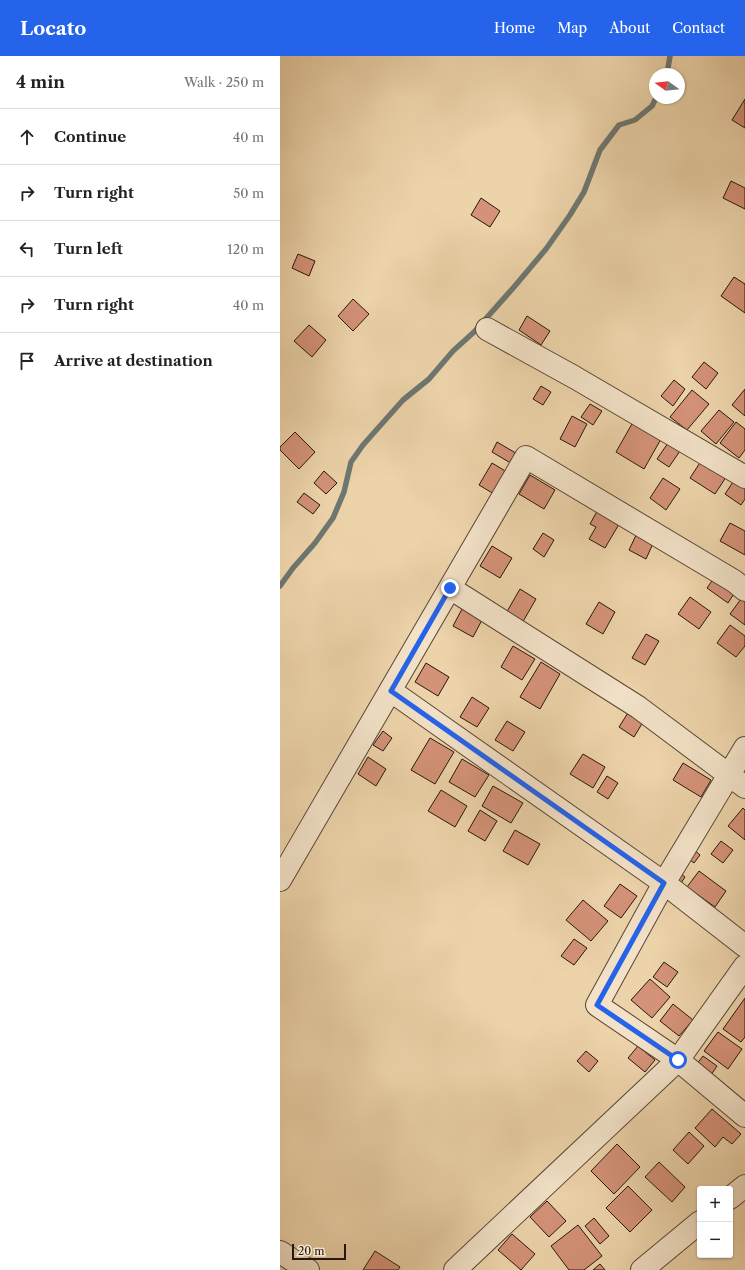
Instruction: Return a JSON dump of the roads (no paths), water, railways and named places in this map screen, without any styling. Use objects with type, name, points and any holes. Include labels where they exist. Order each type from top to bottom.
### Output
[{"type":"street","points":[[487,329],[574,377],[745,477]]},
{"type":"street","points":[[280,880],[526,458],[745,590]]},
{"type":"street","points":[[450,588],[638,707],[737,781]]},
{"type":"street","points":[[391,691],[664,883],[745,946]]},
{"type":"street","points":[[745,748],[737,781],[664,883],[597,1005],[678,1060],[745,1116]]},
{"type":"street","points":[[455,1270],[678,1060],[745,966]]},
{"type":"street","points":[[733,1196],[745,1186]]},
{"type":"street","points":[[642,1270],[697,1224]]},
{"type":"street","points":[[280,1252],[308,1270]]},
{"type":"waterway","points":[[668,68],[670,56]]},
{"type":"waterway","points":[[280,586],[333,518],[344,492],[351,462],[363,445],[403,400],[429,379],[453,351],[474,332],[514,287],[546,249],[570,215],[584,192],[600,150],[619,125],[635,120],[653,104]]}]
